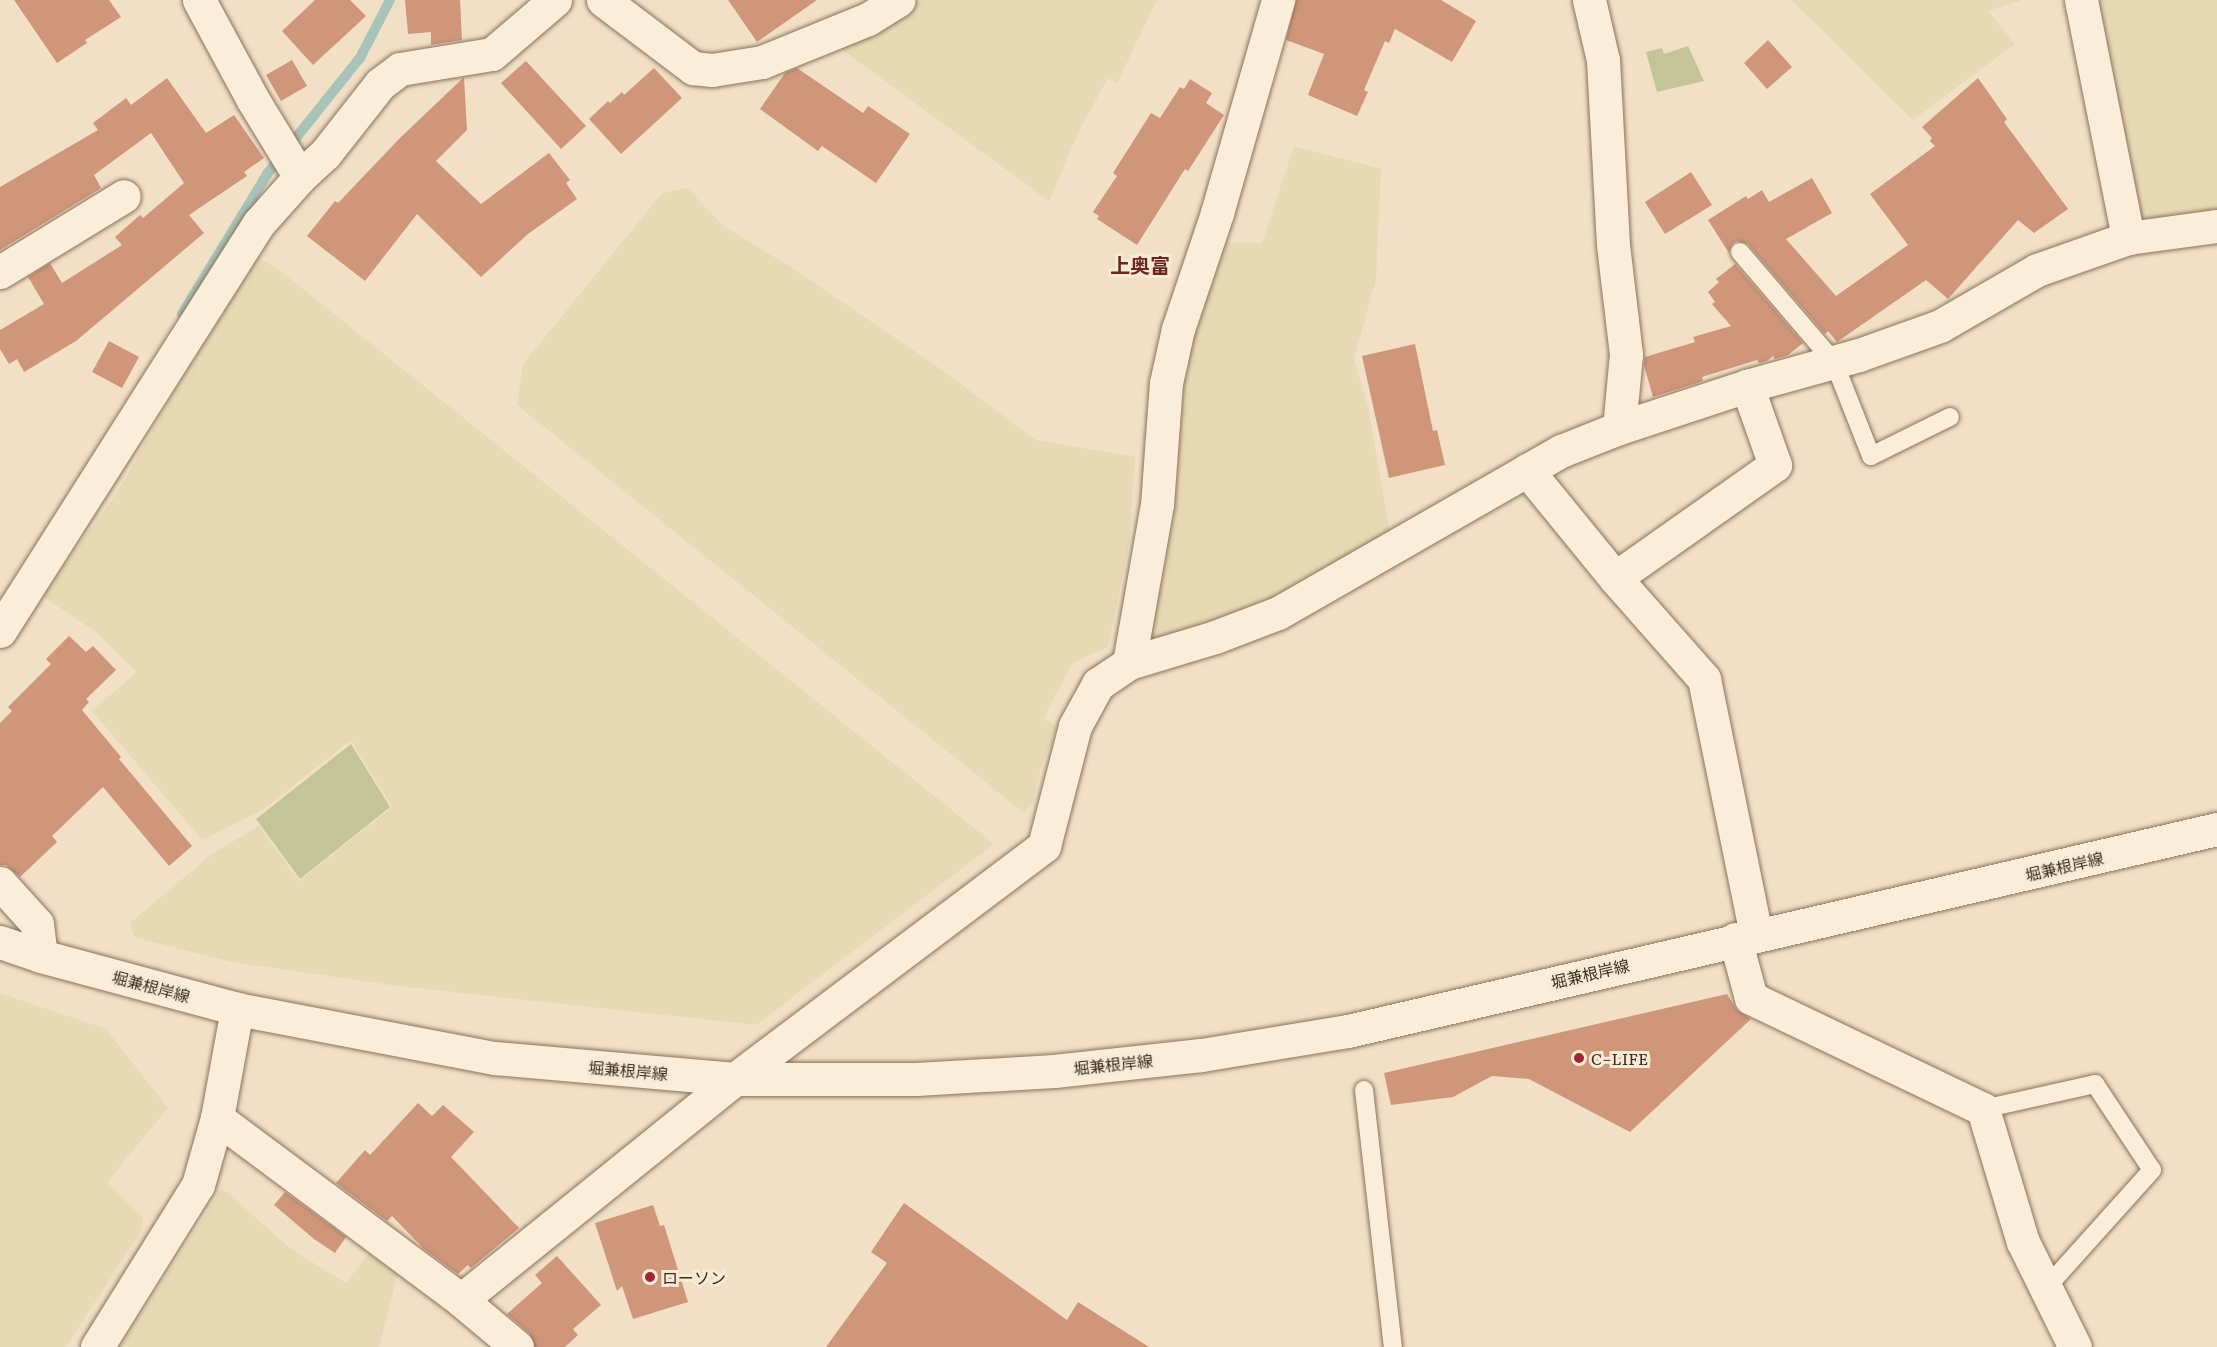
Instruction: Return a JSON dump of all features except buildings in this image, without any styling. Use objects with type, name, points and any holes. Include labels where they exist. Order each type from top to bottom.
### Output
[{"type":"street","points":[[199,0],[279,145],[300,177]]},
{"type":"street","points":[[0,631],[259,224],[300,177],[325,154],[380,84],[400,69],[492,54],[555,0]]},
{"type":"street","points":[[603,0],[693,68],[712,70],[762,62],[868,20],[899,0]]},
{"type":"street","points":[[1129,663],[1157,505],[1166,383],[1178,329],[1217,213],[1278,0]]},
{"type":"street","points":[[1589,0],[1603,60],[1613,245],[1626,354],[1618,428]]},
{"type":"street","points":[[2081,0],[2128,238]]},
{"type":"street","points":[[0,272],[124,196]]},
{"type":"street","points":[[461,1300],[735,1079],[1044,846],[1075,726],[1098,684],[1129,663],[1215,637],[1278,613],[1561,451],[1618,428],[1747,386],[1834,362],[1940,326],[2037,270],[2128,238],[2217,226]]},
{"type":"street","points":[[1615,578],[1775,465],[1747,386]]},
{"type":"street","points":[[1527,470],[1615,578],[1704,679],[1745,937],[1751,998],[1983,1108],[2023,1242],[2075,1347]]},
{"type":"street","name":"堀兼根岸線","points":[[0,942],[41,956],[237,1010],[495,1058],[735,1079],[916,1079],[1054,1071],[1201,1055],[1348,1031],[2217,829]]},
{"type":"street","points":[[0,883],[37,924],[41,956]]},
{"type":"street","points":[[97,1347],[198,1185],[218,1118],[237,1010]]},
{"type":"street","points":[[218,1118],[461,1300],[517,1347]]},
{"type":"lane","points":[[1740,252],[1834,362],[1871,456],[1950,417]]},
{"type":"lane","points":[[1983,1108],[2095,1084],[2152,1170],[2046,1288]]},
{"type":"lane","points":[[1364,1090],[1393,1347]]},
{"type":"shaded area","points":[[921,0],[1157,0],[1117,83],[1108,78],[1079,131],[1049,201],[841,49],[885,28]]},
{"type":"shaded area","points":[[1791,0],[2022,0],[1988,11],[2015,44],[1913,120]]},
{"type":"shaded area","points":[[2100,0],[2217,0],[2217,214],[2142,223],[2125,144]]},
{"type":"shaded area","points":[[1294,146],[1381,169],[1376,279],[1354,359],[1368,407],[1390,532],[1287,594],[1149,646],[1175,489],[1174,423],[1193,331],[1226,242],[1262,243]]},
{"type":"shaded area","points":[[687,188],[724,226],[795,270],[935,365],[1036,440],[1135,457],[1129,545],[1108,647],[1072,663],[1048,710],[1044,719],[1057,726],[1040,770],[1032,804],[1024,813],[517,405],[523,364],[662,193]]},
{"type":"shaded area","points":[[258,258],[277,268],[994,844],[756,1025],[398,986],[231,962],[134,937],[130,923],[212,854],[259,826],[299,881],[392,807],[351,740],[264,809],[202,840],[92,711],[137,672],[96,632],[42,596],[117,493],[170,399]]},
{"type":"shaded area","points":[[0,993],[106,1029],[168,1108],[107,1182],[143,1218],[142,1230],[66,1347],[0,1347]]},
{"type":"shaded area","points":[[222,1188],[291,1249],[346,1283],[368,1254],[398,1273],[379,1347],[120,1347]]},
{"type":"green space","points":[[1688,46],[1704,81],[1657,92],[1646,52],[1662,48],[1664,54]]},
{"type":"green space","points":[[351,744],[390,807],[300,879],[256,819]]},
{"type":"waterway","points":[[182,314],[267,174],[360,58],[390,0]]},
{"type":"place","name":"C−LIFE","points":[[1579,1058]]},
{"type":"place","name":"ローソン","points":[[650,1277]]},
{"type":"district","name":"上奥富","points":[[1140,264]]}]
